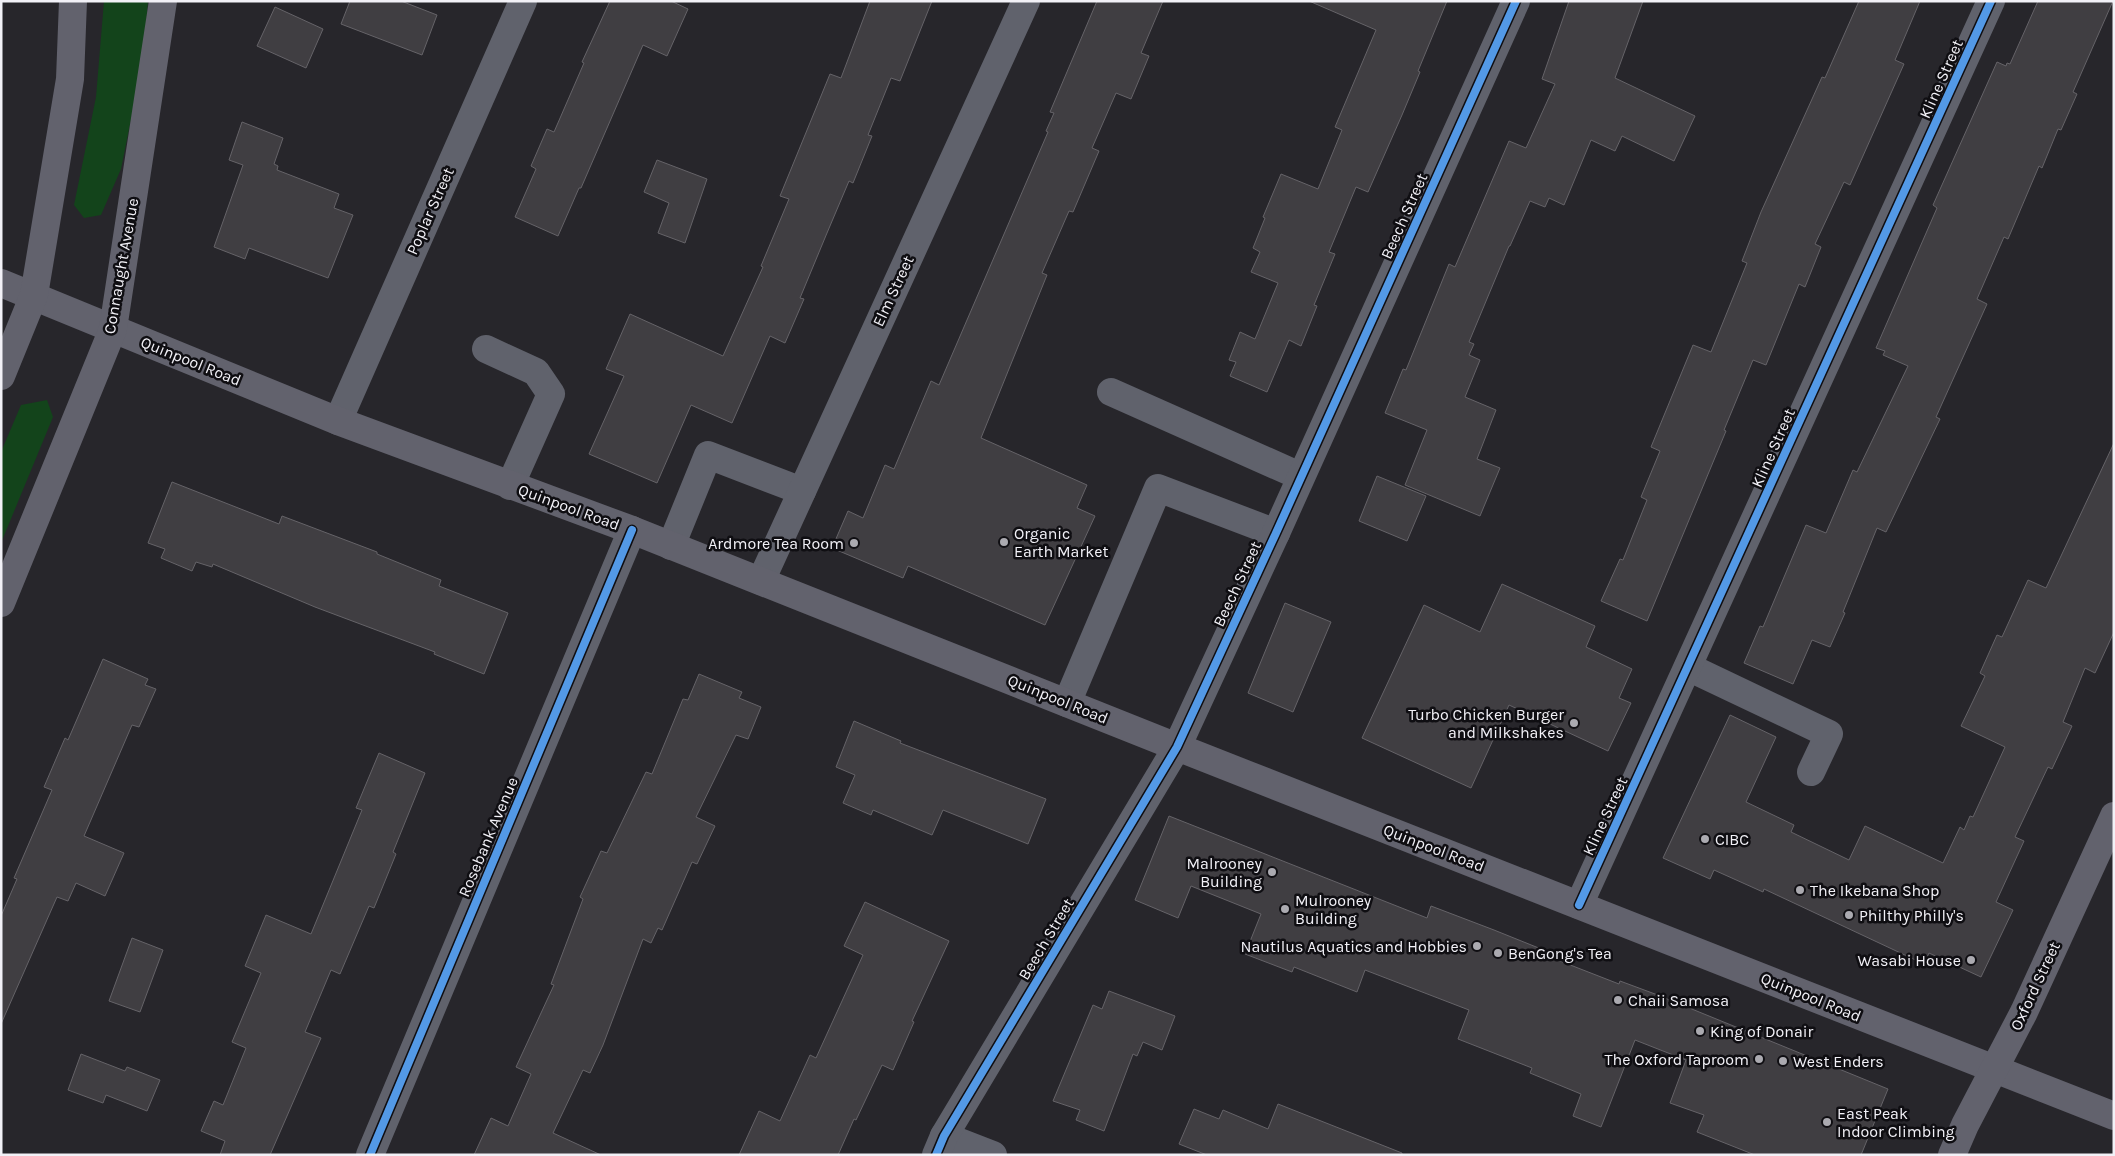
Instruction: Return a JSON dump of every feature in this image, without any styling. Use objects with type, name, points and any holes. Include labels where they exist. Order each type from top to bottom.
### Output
[{"type":"main road","points":[[1,376],[34,295],[70,79],[73,1]]},
{"type":"main road","name":"Connaught Avenue","points":[[1,602],[113,329],[164,1]]},
{"type":"main road","name":"Quinpool Road","points":[[1,283],[338,421],[632,530],[2114,1116]]},
{"type":"main road","name":"Oxford Street","points":[[1952,1155],[2024,1012],[2114,816]]},
{"type":"street","name":"Poplar Street","points":[[338,421],[523,1]]},
{"type":"street","name":"Elm Street","points":[[761,581],[1026,1]]},
{"type":"street","name":"Beech Street","points":[[940,1145],[1177,747],[1276,533],[1300,476],[1516,1]]},
{"type":"street","name":"Kline Street","points":[[1579,905],[1991,1]]},
{"type":"street","points":[[486,349],[536,372],[551,394],[510,486]]},
{"type":"street","points":[[1110,392],[1300,476]]},
{"type":"street","points":[[671,546],[708,455],[802,491]]},
{"type":"street","points":[[1067,703],[1158,488],[1276,533]]},
{"type":"street","name":"Rosebank Avenue","points":[[370,1155],[632,530]]},
{"type":"street","points":[[1688,667],[1829,734],[1812,772]]},
{"type":"street","points":[[940,1145],[993,1155]]},
{"type":"green space","points":[[104,1],[148,1],[143,60],[121,169],[101,215],[84,218],[74,205],[96,97]]},
{"type":"green space","points":[[47,400],[53,417],[1,543],[1,452],[21,405]]},
{"type":"building","points":[[350,1],[401,1],[437,15],[422,55],[341,24]]},
{"type":"building","points":[[610,1],[671,1],[688,9],[667,56],[643,45],[558,236],[515,217],[536,169],[531,166],[547,129],[554,132],[584,63],[582,62]]},
{"type":"building","points":[[870,1],[932,1],[900,81],[891,78],[868,135],[872,136],[853,183],[849,181],[827,233],[800,298],[804,299],[785,343],[770,336],[732,423],[691,405],[657,483],[589,454],[624,376],[606,369],[630,314],[723,356],[763,267],[761,266],[789,199],[780,196],[830,74],[841,78]]},
{"type":"building","points":[[1097,1],[1163,1],[1141,53],[1149,56],[1131,99],[1116,93],[1092,148],[1099,151],[1073,212],[1069,211],[1042,273],[1047,275],[981,438],[1087,485],[1077,508],[1095,516],[1045,625],[908,566],[903,578],[832,548],[848,511],[863,518],[885,465],[894,469],[931,381],[939,385],[1048,132],[1046,131],[1054,113],[1050,112]]},
{"type":"building","points":[[1309,1],[1447,1],[1418,71],[1420,72],[1368,192],[1356,187],[1329,252],[1335,254],[1314,305],[1317,306],[1301,346],[1289,340],[1267,392],[1230,376],[1236,362],[1229,360],[1240,332],[1255,339],[1278,283],[1251,272],[1260,252],[1253,248],[1265,218],[1263,217],[1281,174],[1318,189],[1342,130],[1335,127],[1376,30]]},
{"type":"building","points":[[1569,1],[1643,1],[1615,78],[1695,116],[1674,161],[1622,136],[1615,151],[1591,140],[1564,205],[1549,198],[1545,207],[1530,201],[1469,342],[1474,344],[1469,355],[1480,360],[1465,397],[1496,410],[1477,459],[1500,468],[1480,516],[1405,485],[1427,430],[1385,413],[1403,369],[1406,370],[1449,264],[1455,267],[1509,141],[1526,148],[1555,84],[1542,79]]},
{"type":"building","points":[[1859,1],[1920,1],[1895,60],[1904,64],[1850,185],[1844,182],[1815,244],[1821,247],[1805,287],[1799,284],[1766,365],[1753,360],[1724,430],[1726,431],[1647,621],[1601,601],[1620,559],[1623,560],[1647,500],[1641,497],[1660,451],[1651,447],[1693,345],[1711,352],[1747,263],[1742,261],[1761,212],[1822,77],[1825,78]]},
{"type":"building","points":[[2038,1],[2113,1],[2073,92],[2077,94],[2061,130],[2058,129],[2042,168],[2039,166],[2008,239],[2004,237],[1977,299],[1987,304],[1936,417],[1940,419],[1886,532],[1877,528],[1830,647],[1812,640],[1793,684],[1744,663],[1760,626],[1763,627],[1806,525],[1826,533],[1853,470],[1857,472],[1908,366],[1883,355],[1885,351],[1876,348],[1937,208],[1933,205],[1997,62],[2006,66],[2007,63],[2010,64]]},
{"type":"building","points":[[275,7],[323,29],[306,68],[257,46]]},
{"type":"building","points":[[242,122],[283,138],[274,164],[278,166],[277,170],[339,194],[334,208],[353,215],[328,278],[249,248],[245,259],[214,247],[243,165],[229,160]]},
{"type":"building","points":[[657,160],[707,179],[685,243],[658,233],[669,203],[644,192]]},
{"type":"building","points":[[2114,443],[2114,632],[2095,673],[2085,668],[2063,722],[2072,726],[2052,769],[2048,767],[2015,837],[2024,841],[1996,902],[2013,910],[1981,977],[1929,953],[1924,964],[1764,889],[1763,892],[1714,870],[1710,879],[1663,858],[1730,715],[1776,737],[1746,802],[1794,825],[1791,832],[1849,860],[1865,826],[1943,863],[1960,827],[1964,830],[1970,816],[1973,817],[2005,747],[1961,726],[1985,676],[1980,673],[1997,635],[2002,637],[2028,580],[2046,588]]},
{"type":"building","points":[[1377,476],[1426,496],[1407,541],[1359,521]]},
{"type":"building","points":[[172,482],[279,524],[282,516],[377,552],[377,554],[441,580],[439,586],[508,613],[484,674],[434,654],[435,652],[315,607],[213,564],[212,567],[196,562],[192,571],[161,558],[165,549],[148,543]]},
{"type":"building","points":[[1502,584],[1595,626],[1586,647],[1632,669],[1619,698],[1631,703],[1608,751],[1509,705],[1471,788],[1362,738],[1424,605],[1480,632]]},
{"type":"building","points":[[1285,603],[1331,622],[1293,712],[1248,693]]},
{"type":"building","points":[[103,659],[148,679],[145,685],[156,689],[139,727],[132,725],[84,836],[124,853],[105,896],[76,883],[68,901],[57,897],[1,1024],[1,916],[17,879],[14,878],[52,790],[44,787],[65,738],[68,740]]},
{"type":"building","points":[[699,674],[742,692],[739,698],[761,707],[748,739],[736,735],[696,817],[715,826],[697,864],[692,862],[662,930],[658,928],[651,943],[643,939],[603,1045],[590,1073],[583,1070],[553,1133],[601,1155],[474,1155],[491,1118],[508,1126],[531,1074],[516,1067],[554,985],[551,984],[583,899],[580,897],[601,851],[607,853],[646,772],[652,774],[683,699],[688,700]]},
{"type":"building","points":[[854,721],[901,741],[900,743],[1046,799],[1028,844],[943,810],[932,835],[873,810],[871,815],[843,803],[855,775],[836,767]]},
{"type":"building","points":[[379,753],[425,773],[393,852],[396,854],[374,908],[369,906],[340,974],[331,970],[305,1032],[321,1038],[270,1155],[220,1155],[225,1141],[201,1131],[214,1101],[223,1105],[246,1048],[232,1042],[261,973],[245,966],[266,915],[311,934],[362,810],[356,808]]},
{"type":"building","points":[[1169,816],[1427,918],[1431,906],[1561,957],[1560,961],[1619,984],[1620,981],[1655,994],[1888,1089],[1861,1155],[1755,1155],[1697,1132],[1704,1115],[1670,1103],[1686,1060],[1635,1040],[1601,1127],[1573,1116],[1581,1094],[1530,1073],[1532,1068],[1458,1039],[1469,1010],[1365,970],[1357,992],[1294,967],[1292,972],[1245,954],[1261,914],[1191,886],[1178,918],[1135,900]]},
{"type":"building","points":[[865,902],[949,941],[912,1021],[914,1022],[893,1070],[882,1065],[838,1155],[739,1155],[759,1111],[780,1121],[810,1055],[816,1058],[863,955],[844,946]]},
{"type":"building","points":[[132,938],[163,950],[140,1012],[109,1001]]},
{"type":"building","points":[[1109,991],[1175,1016],[1162,1050],[1143,1042],[1137,1056],[1133,1054],[1104,1131],[1076,1120],[1080,1110],[1053,1101],[1093,1005],[1102,1009]]},
{"type":"building","points":[[81,1054],[125,1071],[127,1067],[160,1080],[147,1111],[106,1095],[103,1103],[68,1090]]},
{"type":"building","points":[[1278,1104],[1402,1153],[1402,1155],[1207,1155],[1179,1144],[1194,1109],[1219,1119],[1223,1110],[1268,1129]]},
{"type":"cycle path","points":[[936,1155],[944,1136],[1177,747],[1276,533],[1516,1]]},
{"type":"cycle path","points":[[1579,905],[1991,1]]},
{"type":"cycle path","points":[[370,1155],[632,530]]},
{"type":"place","name":"Organic Earth Market","points":[[1004,542]]},
{"type":"place","name":"Ardmore Tea Room","points":[[854,543]]},
{"type":"place","name":"Turbo Chicken Burger and Milkshakes","points":[[1574,723]]},
{"type":"place","name":"CIBC","points":[[1705,839]]},
{"type":"place","name":"Malrooney Building","points":[[1272,872]]},
{"type":"place","name":"The Ikebana Shop","points":[[1800,890]]},
{"type":"place","name":"Mulrooney Building","points":[[1285,909]]},
{"type":"place","name":"Philthy Philly's","points":[[1849,915]]},
{"type":"place","name":"Nautilus Aquatics and Hobbies","points":[[1477,946]]},
{"type":"place","name":"BenGong's Tea","points":[[1498,953]]},
{"type":"place","name":"Wasabi House","points":[[1971,960]]},
{"type":"place","name":"Chaii Samosa","points":[[1618,1000]]},
{"type":"place","name":"King of Donair","points":[[1700,1031]]},
{"type":"place","name":"The Oxford Taproom","points":[[1759,1059]]},
{"type":"place","name":"West Enders","points":[[1783,1061]]},
{"type":"place","name":"East Peak Indoor Climbing","points":[[1827,1122]]}]
